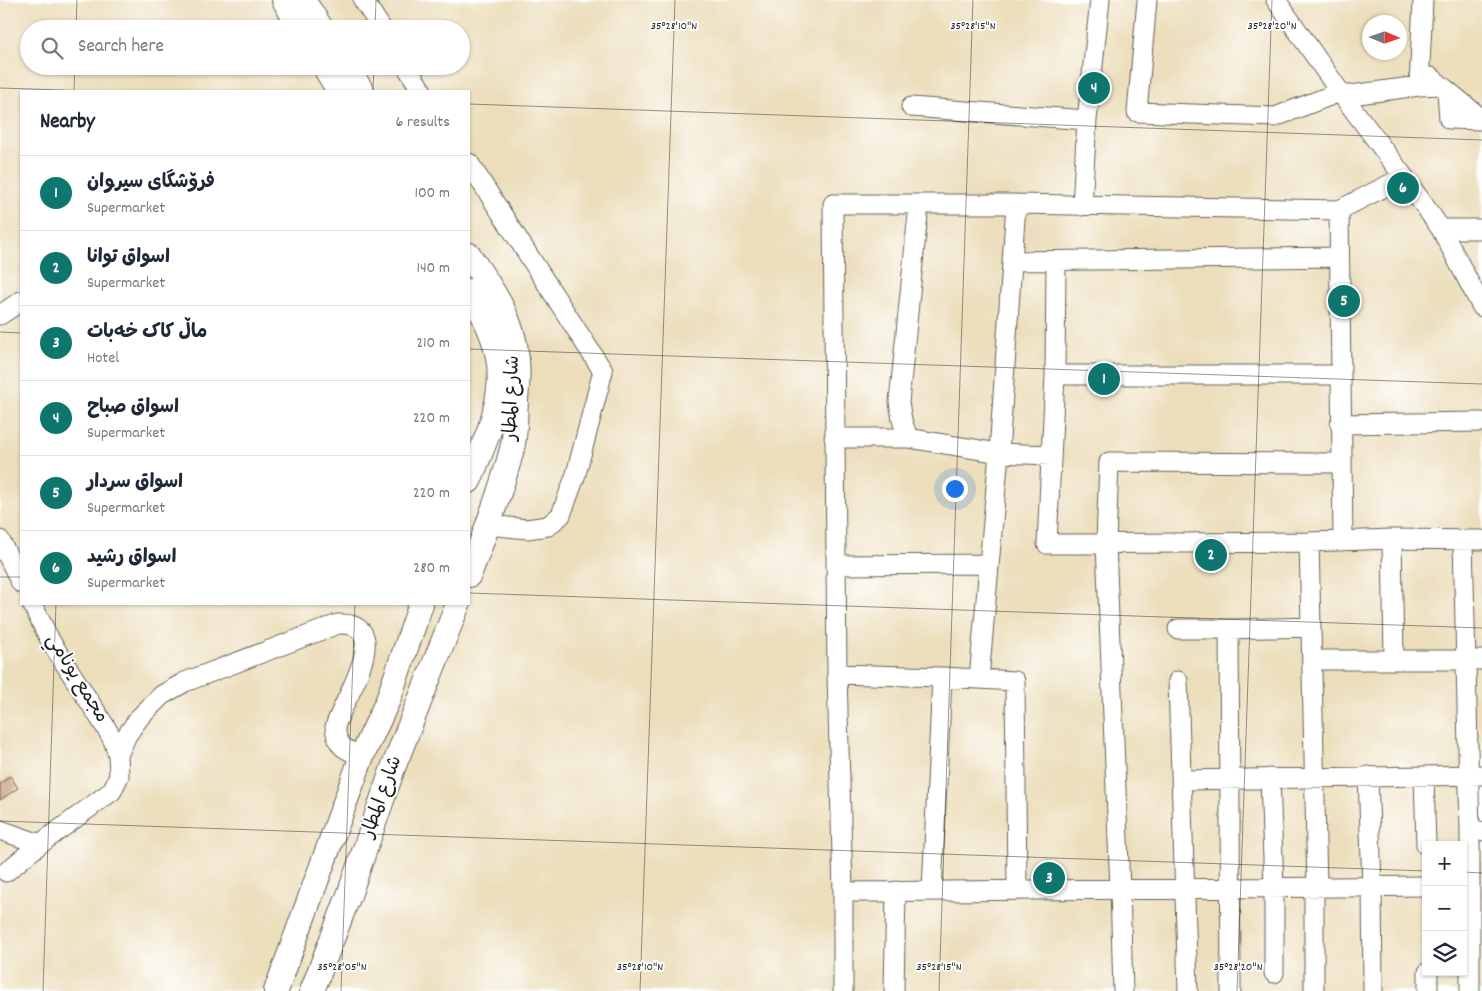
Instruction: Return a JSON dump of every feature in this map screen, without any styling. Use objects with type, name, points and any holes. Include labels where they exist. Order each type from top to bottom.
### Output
[{"type":"main road","points":[[284,0],[296,20]]},
{"type":"main road","points":[[303,0],[316,20]]},
{"type":"main road","points":[[334,80],[359,90]]},
{"type":"main road","name":"شارع المطار","points":[[470,257],[506,316],[515,342],[518,365],[515,428],[512,448],[488,525],[470,573]]},
{"type":"main road","name":"شارع المطار","points":[[470,293],[491,330],[497,349],[499,373],[498,401],[493,420],[470,478]]},
{"type":"main road","name":"شارع المطار","points":[[276,991],[362,756],[388,700],[421,605]]},
{"type":"main road","name":"شارع المطار","points":[[312,991],[349,895],[393,768],[458,605]]},
{"type":"main road","points":[[388,700],[417,708]]},
{"type":"street","points":[[363,0],[376,20]]},
{"type":"street","points":[[1082,206],[1087,120],[1100,0]]},
{"type":"street","points":[[1147,0],[1137,112],[1275,117],[1342,94],[1419,77],[1444,88],[1449,119],[1482,120]]},
{"type":"street","points":[[1276,0],[1342,94],[1442,229],[1482,307]]},
{"type":"street","points":[[1419,77],[1423,0]]},
{"type":"street","points":[[412,75],[421,90]]},
{"type":"street","points":[[911,106],[1087,120]]},
{"type":"street","points":[[470,165],[603,371],[576,474],[561,515],[548,526],[527,529],[488,525]]},
{"type":"street","points":[[843,991],[843,892],[837,674],[834,438],[833,204],[1016,204],[1339,210],[1404,177]]},
{"type":"street","points":[[908,438],[899,402],[919,204]]},
{"type":"street","points":[[979,679],[999,453],[1016,204]]},
{"type":"street","points":[[1339,210],[1340,424],[1343,541]]},
{"type":"street","points":[[1442,229],[1482,229]]},
{"type":"street","points":[[1012,261],[1339,257]]},
{"type":"street","points":[[1056,261],[1055,374],[1047,544],[1309,542],[1392,539],[1473,540],[1476,831],[1467,885],[1470,991]]},
{"type":"street","points":[[0,315],[20,302]]},
{"type":"street","points":[[1055,374],[1340,375]]},
{"type":"street","points":[[1340,424],[1482,422]]},
{"type":"street","points":[[834,438],[908,438],[999,453],[1051,456]]},
{"type":"street","points":[[1123,991],[1106,544],[1109,462],[1341,463]]},
{"type":"street","points":[[1392,539],[1394,660]]},
{"type":"street","points":[[0,540],[20,581]]},
{"type":"street","points":[[1309,542],[1315,778],[1316,887],[1314,991]]},
{"type":"street","points":[[836,565],[988,564]]},
{"type":"street","name":"مجمع يونامي","points":[[32,605],[51,642],[113,740],[118,755]]},
{"type":"street","points":[[6,872],[40,844],[112,791],[119,776],[118,755],[127,735],[139,718],[162,695],[185,682],[338,624],[353,626],[363,634],[366,650],[363,664],[335,726],[336,736],[344,749],[362,756]]},
{"type":"street","points":[[1178,630],[1311,628]]},
{"type":"street","points":[[1229,629],[1231,991]]},
{"type":"street","points":[[1312,660],[1474,660]]},
{"type":"street","points":[[837,674],[1016,681],[1017,890]]},
{"type":"street","points":[[932,891],[942,677]]},
{"type":"street","points":[[1178,681],[1188,991]]},
{"type":"street","points":[[1182,780],[1475,775]]},
{"type":"street","points":[[1368,776],[1374,991]]},
{"type":"street","points":[[1424,776],[1426,841]]},
{"type":"street","points":[[1270,778],[1274,887],[1274,973]]},
{"type":"street","points":[[0,830],[40,844]]},
{"type":"street","points":[[843,892],[1422,886]]},
{"type":"street","points":[[894,991],[896,891]]},
{"type":"street","points":[[1428,976],[1428,991]]},
{"type":"building","points":[[10,776],[18,788],[0,800],[0,784]]},
{"type":"place","name":"اسواق صباح","points":[[1094,88]]},
{"type":"place","name":"اسواق رشيد","points":[[1403,188]]},
{"type":"place","name":"اسواق سردار","points":[[1344,301]]},
{"type":"place","name":"فرۆشگای سیروان","points":[[1104,379]]},
{"type":"place","name":"اسواق توانا","points":[[1211,555]]},
{"type":"place","name":"ماڵ کاک خەبات","points":[[1049,878]]}]
